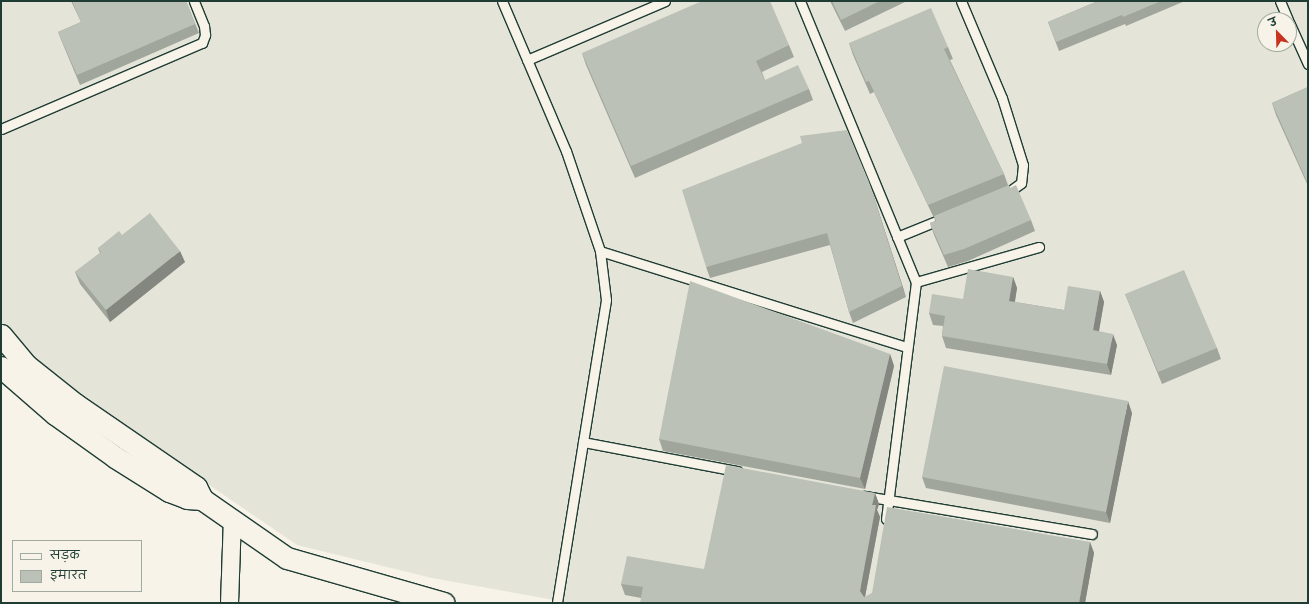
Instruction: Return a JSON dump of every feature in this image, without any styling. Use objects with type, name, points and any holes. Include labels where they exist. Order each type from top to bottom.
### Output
[{"type":"street","points":[[1,335],[26,365],[50,385],[75,404],[196,487],[202,499],[287,558],[444,603]]},
{"type":"street","points":[[1,367],[55,414],[115,457],[169,491],[187,498],[202,499]]},
{"type":"street","points":[[229,603],[232,519]]},
{"type":"lane","points":[[1,129],[202,42],[205,35],[204,26],[194,1]]},
{"type":"lane","points":[[502,1],[566,151],[600,251],[606,300],[557,603]]},
{"type":"lane","points":[[527,60],[665,1]]},
{"type":"lane","points":[[800,1],[916,282],[884,530]]},
{"type":"lane","points":[[961,1],[1002,98],[1023,165],[1021,183],[995,198]]},
{"type":"lane","points":[[1280,1],[1285,12]]},
{"type":"lane","points":[[1297,39],[1308,64]]},
{"type":"lane","points":[[897,237],[953,215]]},
{"type":"lane","points":[[916,282],[1039,246]]},
{"type":"lane","points":[[600,251],[907,347]]},
{"type":"lane","points":[[583,442],[749,474]]},
{"type":"lane","points":[[858,494],[1092,534]]},
{"type":"shaded area","points":[[1,1],[1308,1],[1308,603],[571,603],[432,578],[297,545],[126,428],[7,340],[1,330]]},
{"type":"building","points":[[72,1],[186,1],[195,24],[77,75],[58,32],[81,22]]},
{"type":"building","points":[[702,1],[770,1],[789,45],[756,61],[765,80],[798,65],[809,89],[631,166],[582,53]]},
{"type":"building","points":[[832,1],[880,1],[841,20]]},
{"type":"building","points":[[1098,1],[1161,1],[1056,42],[1048,22]]},
{"type":"building","points":[[931,8],[948,47],[944,49],[1004,174],[928,205],[869,81],[866,82],[849,43]]},
{"type":"building","points":[[1308,87],[1308,184],[1272,103]]},
{"type":"building","points":[[847,130],[869,182],[902,286],[849,312],[827,233],[706,267],[682,190],[802,143],[800,136]]},
{"type":"building","points":[[1009,185],[1010,188],[1016,185],[1031,220],[964,249],[944,255],[930,223],[936,221],[934,216]]},
{"type":"building","points":[[150,213],[180,251],[106,310],[75,272],[101,252],[98,248],[119,231],[122,235]]},
{"type":"building","points":[[968,269],[1013,277],[1009,301],[1064,310],[1068,286],[1100,291],[1093,330],[1113,334],[1107,364],[942,336],[945,316],[929,313],[932,294],[963,299]]},
{"type":"building","points":[[1184,270],[1217,348],[1158,372],[1125,294]]},
{"type":"building","points":[[690,281],[890,354],[860,478],[659,439]]},
{"type":"building","points":[[944,366],[1128,401],[1106,512],[922,477]]},
{"type":"building","points":[[726,465],[875,493],[872,505],[876,505],[860,591],[864,597],[872,593],[887,507],[1090,542],[1079,603],[640,603],[643,587],[621,584],[627,556],[704,569]]}]
